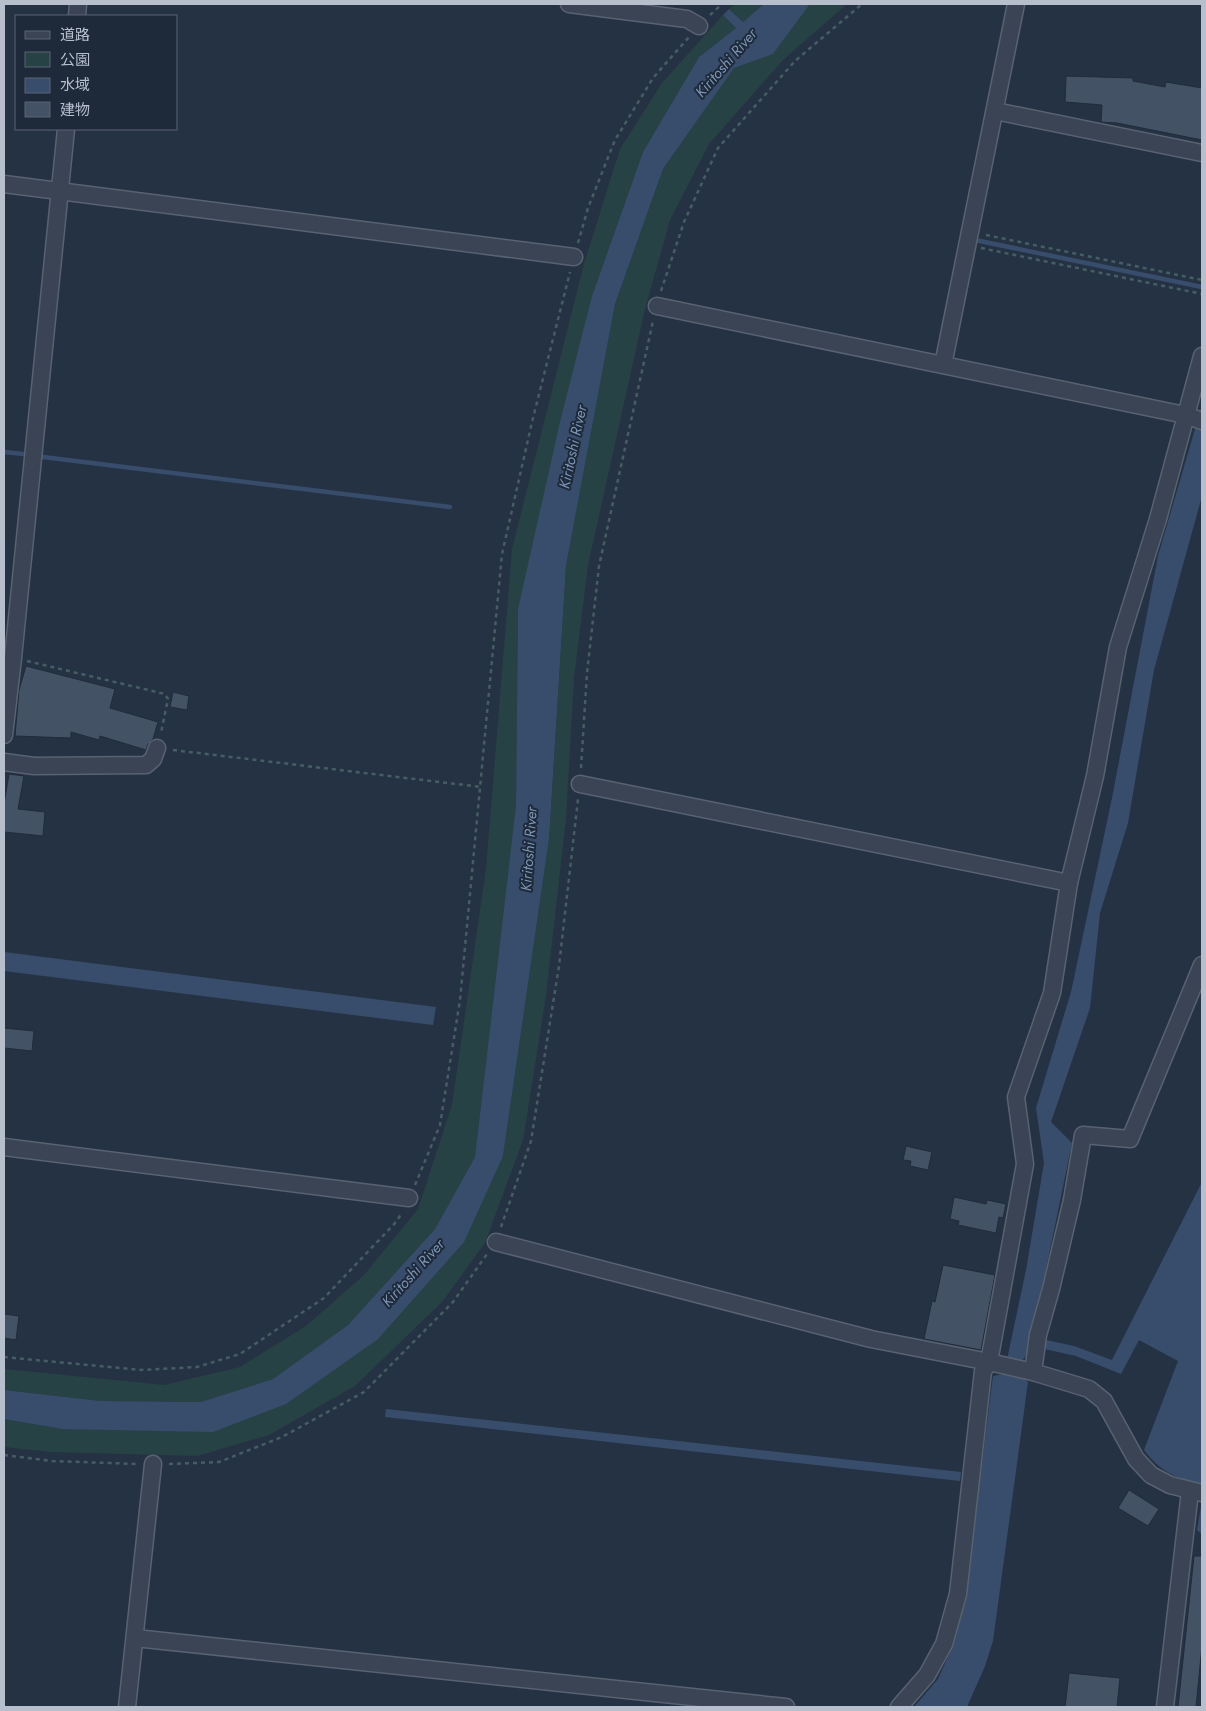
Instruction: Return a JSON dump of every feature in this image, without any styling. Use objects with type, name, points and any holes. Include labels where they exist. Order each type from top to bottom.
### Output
[{"type":"street","points":[[569,4],[687,19],[699,26]]},
{"type":"street","points":[[943,365],[1016,4]]},
{"type":"street","points":[[994,111],[1202,153]]},
{"type":"street","points":[[4,735],[66,130]]},
{"type":"street","points":[[4,184],[574,257]]},
{"type":"street","points":[[656,306],[1193,418]]},
{"type":"street","points":[[996,1363],[1025,1164],[1016,1097],[1052,993],[1069,884],[1095,776],[1118,648],[1158,519],[1193,418],[1202,356]]},
{"type":"street","points":[[4,762],[34,766],[146,765],[153,759],[158,748]]},
{"type":"street","points":[[580,784],[1069,884]]},
{"type":"street","points":[[1028,1371],[1051,1289],[1072,1200],[1083,1135],[1130,1140],[1202,965]]},
{"type":"street","points":[[4,1147],[409,1198]]},
{"type":"street","points":[[496,1242],[871,1339],[996,1363],[1089,1389],[1104,1401],[1136,1459],[1151,1476],[1170,1485],[1197,1492],[1165,1707]]},
{"type":"street","points":[[898,1707],[927,1675],[944,1644],[958,1594],[983,1371],[996,1363]]},
{"type":"street","points":[[127,1707],[153,1464]]},
{"type":"street","points":[[134,1638],[786,1707]]},
{"type":"path","points":[[4,1455],[52,1461],[153,1464],[218,1462],[282,1437],[364,1392],[453,1302],[496,1242],[531,1141],[559,966],[580,784],[587,672],[598,566],[656,306],[684,222],[718,148],[795,61],[862,4]]},
{"type":"path","points":[[4,1357],[142,1370],[197,1367],[240,1354],[324,1298],[397,1221],[409,1198],[440,1125],[460,1000],[482,787],[502,554],[532,422],[588,208],[615,140],[653,78],[699,26]]},
{"type":"path","points":[[969,238],[1202,280]]},
{"type":"path","points":[[969,238],[1202,294]]},
{"type":"path","points":[[13,658],[165,694],[168,699],[158,748],[482,787]]},
{"type":"green space","points":[[735,4],[764,4],[743,22],[729,9]]},
{"type":"green space","points":[[810,4],[847,4],[783,60],[709,144],[670,220],[645,309],[588,565],[574,678],[566,818],[546,996],[523,1140],[485,1243],[442,1302],[355,1386],[269,1435],[197,1456],[51,1452],[4,1447],[4,1419],[62,1429],[286,1404],[503,1156],[549,839],[566,566],[615,304],[663,169],[734,68],[773,54]]},
{"type":"green space","points":[[723,15],[736,28],[699,57],[643,152],[592,296],[518,609],[516,805],[475,1157],[435,1229],[348,1325],[273,1379],[201,1402],[101,1401],[4,1390],[4,1369],[164,1385],[240,1367],[306,1326],[364,1275],[418,1209],[452,1105],[486,869],[512,549],[584,264],[620,149],[662,83]]},
{"type":"water","name":"Kiritoshi River","points":[[764,4],[810,4],[773,54],[734,68],[663,169],[615,304],[566,566],[549,839],[503,1156],[464,1242],[378,1339],[286,1404],[213,1432],[62,1429],[4,1419],[4,1390],[101,1401],[201,1402],[273,1379],[348,1325],[435,1229],[475,1157],[516,805],[518,609],[560,422],[592,296],[643,152],[699,57],[736,28],[723,15],[729,9],[743,22]]},
{"type":"water","points":[[1202,405],[1202,496],[1154,670],[1128,823],[1100,913],[1090,1008],[1051,1122],[1072,1143],[1032,1337],[1074,1346],[1112,1360],[1202,1182],[1202,1501],[1201,1484],[1169,1473],[1156,1464],[1144,1450],[1178,1361],[1139,1340],[1121,1374],[1076,1356],[1031,1346],[1023,1360],[1020,1376],[1028,1382],[993,1641],[985,1666],[967,1707],[914,1707],[938,1679],[953,1646],[965,1598],[993,1376],[1004,1374],[1026,1270],[1044,1163],[1036,1108],[1071,992],[1112,798],[1158,556]]},
{"type":"water","points":[[4,952],[436,1007],[433,1025],[4,971]]},
{"type":"water","points":[[386,1409],[961,1472],[960,1481],[385,1417]]},
{"type":"water","points":[[1202,1501],[1202,1534],[1197,1530]]},
{"type":"building","points":[[1066,76],[1133,78],[1133,81],[1165,87],[1166,82],[1202,88],[1202,140],[1117,123],[1101,122],[1102,105],[1065,102]]},
{"type":"building","points":[[26,666],[115,689],[110,708],[158,722],[153,739],[148,744],[146,750],[100,736],[99,740],[71,732],[71,738],[15,736],[19,690]]},
{"type":"building","points":[[173,692],[189,696],[187,710],[170,707]]},
{"type":"building","points":[[9,774],[24,776],[18,809],[45,812],[43,836],[4,832],[4,804]]},
{"type":"building","points":[[4,1028],[34,1031],[32,1051],[4,1048]]},
{"type":"building","points":[[906,1146],[932,1152],[928,1170],[910,1166],[911,1161],[903,1160]]},
{"type":"building","points":[[954,1197],[986,1204],[987,1200],[1006,1204],[1003,1218],[999,1217],[996,1233],[958,1225],[959,1221],[950,1219]]},
{"type":"building","points":[[943,1265],[995,1275],[981,1350],[924,1339],[932,1301],[935,1302]]},
{"type":"building","points":[[4,1314],[19,1316],[16,1340],[4,1338]]},
{"type":"building","points":[[1129,1490],[1159,1509],[1148,1526],[1118,1508]]},
{"type":"building","points":[[1194,1556],[1202,1556],[1202,1646],[1196,1707],[1178,1707]]},
{"type":"building","points":[[1069,1673],[1120,1678],[1117,1707],[1065,1707]]},
{"type":"waterway","points":[[975,240],[1202,287]]},
{"type":"waterway","points":[[4,452],[23,454]]},
{"type":"waterway","points":[[43,457],[450,507]]}]
